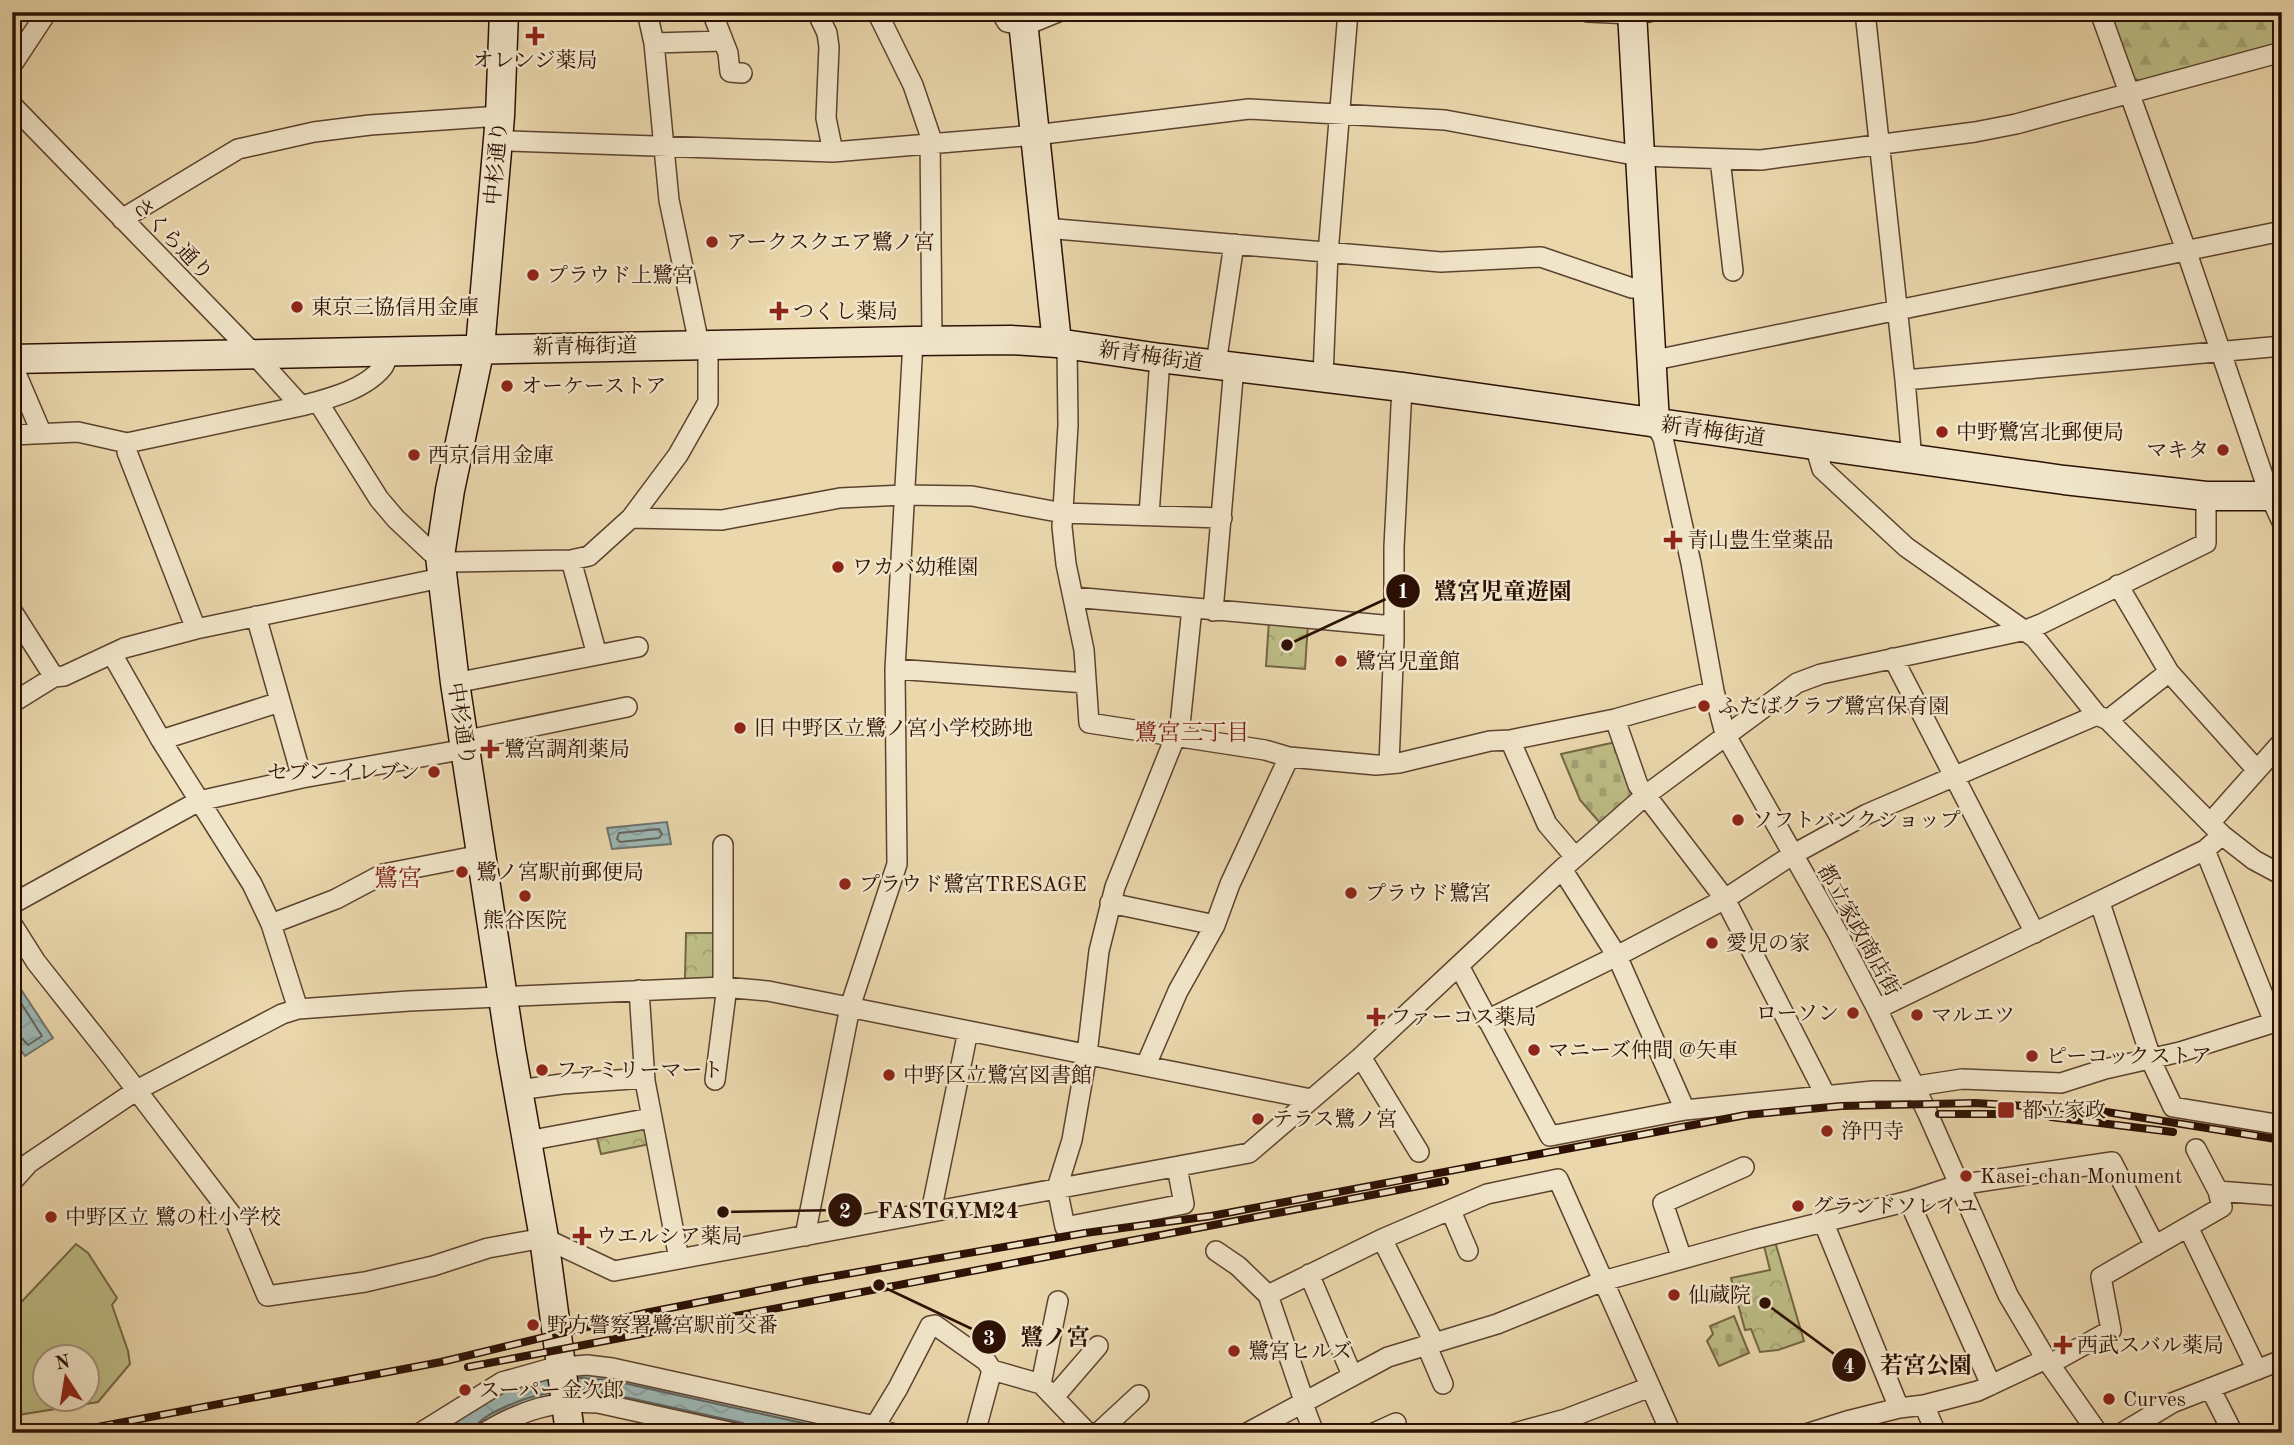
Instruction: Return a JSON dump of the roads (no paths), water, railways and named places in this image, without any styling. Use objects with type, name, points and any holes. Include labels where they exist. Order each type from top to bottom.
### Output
[{"type":"main road","name":"中杉通り","points":[[504,12],[504,128],[480,348],[450,490],[441,567],[455,683],[503,998],[568,1385],[570,1433]]},
{"type":"main road","points":[[1637,13],[1639,156],[1655,423]]},
{"type":"main road","points":[[1016,17],[1035,135],[1062,343]]},
{"type":"main road","name":"新青梅街道","points":[[12,361],[253,353],[923,340],[1062,343],[1160,358],[1402,387],[1912,460],[2206,496],[2276,496]]},
{"type":"street","points":[[12,65],[47,12]]},
{"type":"street","points":[[12,703],[54,677],[64,677],[124,648],[256,616],[441,567],[451,562],[571,560],[589,556],[631,518],[678,455],[708,402],[703,344],[671,213],[653,43],[647,12]]},
{"type":"street","points":[[712,12],[728,53],[730,72],[742,73]]},
{"type":"street","points":[[817,12],[827,33],[829,47],[826,118],[833,152]]},
{"type":"street","points":[[805,1236],[850,1007],[897,864],[895,669],[904,495],[923,340],[931,144],[913,85],[877,12]]},
{"type":"street","points":[[1016,17],[1058,12]]},
{"type":"street","points":[[1323,377],[1328,253],[1348,12]]},
{"type":"street","points":[[1588,12],[1637,13]]},
{"type":"street","points":[[1865,12],[1912,460]]},
{"type":"street","points":[[2100,12],[2276,496],[2282,522]]},
{"type":"street","points":[[653,43],[723,41]]},
{"type":"street","points":[[122,219],[238,149],[314,132],[370,125],[504,128],[664,146],[833,152],[1035,135],[1249,109],[1445,120],[1639,156],[1761,160],[2016,124],[2282,52]]},
{"type":"street","name":"さくら通り","points":[[12,105],[253,353],[310,404],[379,499],[431,552],[441,567]]},
{"type":"street","points":[[1720,159],[1733,271]]},
{"type":"street","points":[[1045,228],[1441,262],[1541,257],[1632,288],[1647,289]]},
{"type":"street","points":[[1650,361],[2282,231]]},
{"type":"street","points":[[1213,611],[1222,518],[1225,365],[1234,244]]},
{"type":"street","points":[[1062,343],[1068,425],[1063,539],[1084,650],[1089,723],[1265,750],[1289,757],[1376,765],[1615,719],[1714,691]]},
{"type":"street","points":[[1905,380],[2282,346]]},
{"type":"street","points":[[12,435],[78,432],[127,443],[310,404],[364,384],[384,366],[389,351]]},
{"type":"street","points":[[1149,515],[1160,358]]},
{"type":"street","points":[[12,361],[41,432]]},
{"type":"street","points":[[1389,764],[1394,547],[1402,387]]},
{"type":"street","name":"都立家政商店街","points":[[1655,423],[1663,438],[1692,563],[1714,691],[1725,734],[1837,932],[1877,1009],[2008,1295],[2048,1362],[2098,1433]]},
{"type":"street","points":[[127,443],[127,452],[196,629]]},
{"type":"street","points":[[1815,446],[1822,469],[1906,547],[2026,629],[2102,718],[2216,829],[2254,860],[2282,876]]},
{"type":"street","points":[[631,518],[722,520],[840,498],[904,495],[972,496],[1063,513],[1222,518]]},
{"type":"street","points":[[12,924],[20,953],[137,1090],[234,1217],[267,1296],[365,1283],[433,1266],[488,1248],[544,1238],[614,1270],[1250,1153],[1361,1057],[1568,863],[1646,795],[1797,683],[1821,674],[2026,629],[2206,543],[2206,496]]},
{"type":"street","points":[[571,560],[597,655]]},
{"type":"street","points":[[2118,585],[2169,672],[2256,769]]},
{"type":"street","points":[[1073,597],[1394,626]]},
{"type":"street","points":[[1177,1167],[1184,1204],[1065,1227],[1057,1188],[1072,1140],[1087,1054],[1099,951],[1110,903],[1180,725],[1192,608]]},
{"type":"street","points":[[12,611],[54,677]]},
{"type":"street","points":[[256,616],[302,778]]},
{"type":"street","points":[[455,683],[638,647]]},
{"type":"street","points":[[112,654],[161,740],[252,884],[271,924],[298,1009]]},
{"type":"street","points":[[1893,658],[2035,933]]},
{"type":"street","points":[[895,669],[1086,683]]},
{"type":"street","points":[[1487,1020],[1725,899],[1792,855],[1867,814],[2102,718],[2169,672]]},
{"type":"street","points":[[161,740],[280,702]]},
{"type":"street","points":[[12,904],[199,801],[302,778],[466,749],[477,738],[627,707]]},
{"type":"street","points":[[1615,719],[1638,785],[1725,899],[1826,1096]]},
{"type":"street","points":[[1510,740],[1547,824],[1617,956],[1685,1110]]},
{"type":"street","points":[[1877,1009],[2205,850],[2256,769],[2282,742]]},
{"type":"street","points":[[1146,1065],[1178,991],[1215,925],[1230,884],[1289,757]]},
{"type":"street","points":[[715,1080],[726,995],[723,987],[723,845]]},
{"type":"street","points":[[1458,966],[1550,1136],[1685,1110],[1873,1091],[1906,1091],[1965,1078],[2061,1083],[2278,1021],[2205,850]]},
{"type":"street","points":[[271,924],[335,899],[383,874],[481,855]]},
{"type":"street","points":[[1110,903],[1215,925]]},
{"type":"street","points":[[2100,903],[2152,1059],[2173,1107],[2282,1125]]},
{"type":"street","points":[[12,1182],[29,1163],[137,1090],[262,1023],[298,1009],[723,987],[768,991],[1311,1099]]},
{"type":"street","points":[[639,990],[645,1077],[651,1118],[679,1259]]},
{"type":"street","points":[[931,1212],[968,1031]]},
{"type":"street","points":[[1361,1057],[1419,1152]]},
{"type":"street","points":[[518,1090],[645,1077]]},
{"type":"street","points":[[527,1141],[651,1118]]},
{"type":"street","points":[[1815,1432],[1899,1408],[1924,1405],[1978,1391],[2048,1362],[2111,1330],[2101,1277],[2222,1207],[2218,1191],[2196,1149]]},
{"type":"street","points":[[1247,1433],[1352,1375],[1402,1351],[1497,1324],[1603,1281],[1958,1185],[2112,1162],[2155,1246]]},
{"type":"street","points":[[1682,1259],[1663,1203],[1744,1167]]},
{"type":"street","points":[[1268,1295],[1382,1239],[1487,1194],[1558,1179],[1671,1433]]},
{"type":"street","points":[[2218,1191],[2282,1196]]},
{"type":"street","points":[[1909,1200],[1991,1385]]},
{"type":"street","points":[[1451,1211],[1468,1251]]},
{"type":"street","points":[[1823,1222],[1899,1408]]},
{"type":"street","points":[[2188,1227],[2257,1370]]},
{"type":"street","points":[[1382,1239],[1430,1343],[1443,1384]]},
{"type":"street","points":[[1216,1251],[1238,1266],[1268,1295],[1314,1433]]},
{"type":"street","points":[[1310,1275],[1352,1375]]},
{"type":"street","points":[[1048,1390],[1058,1301]]},
{"type":"street","points":[[484,1433],[539,1406],[568,1385],[612,1368],[883,1430],[898,1388],[930,1326],[935,1325],[986,1361],[992,1370],[1048,1390],[1088,1433]]},
{"type":"street","points":[[1048,1390],[1098,1346]]},
{"type":"street","points":[[2122,1433],[2172,1403],[2282,1360]]},
{"type":"street","points":[[975,1433],[992,1370]]},
{"type":"street","points":[[420,1433],[502,1382],[537,1371],[598,1403],[667,1425],[734,1433]]},
{"type":"street","points":[[1514,1433],[1566,1419],[1650,1387]]},
{"type":"street","points":[[2210,1388],[2233,1433]]},
{"type":"street","points":[[1098,1433],[1139,1395]]},
{"type":"street","points":[[1924,1405],[1936,1433]]},
{"type":"street","points":[[1374,1433],[1396,1423]]},
{"type":"water","points":[[667,822],[671,844],[612,849],[607,828]]},
{"type":"water","points":[[20,988],[53,1038],[25,1056],[12,1037],[12,993]]},
{"type":"water","points":[[585,1371],[877,1433],[758,1433],[599,1399],[475,1433],[426,1433],[515,1382]]},
{"type":"railway","points":[[66,1433],[441,1362],[645,1313],[806,1281],[1085,1233],[1211,1216],[1746,1115],[1841,1106],[1975,1103],[2094,1110],[2282,1140]]},
{"type":"railway","points":[[1939,1114],[1999,1114]]},
{"type":"railway","points":[[2051,1117],[2173,1132]]},
{"type":"railway","points":[[468,1367],[1445,1181]]},
{"type":"place","name":"オレンジ薬局","points":[[535,36]]},
{"type":"place","name":"アークスクエア鷺ノ宮","points":[[712,242]]},
{"type":"place","name":"プラウド上鷺宮","points":[[533,275]]},
{"type":"place","name":"東京三協信用金庫","points":[[297,307]]},
{"type":"place","name":"つくし薬局","points":[[779,311]]},
{"type":"place","name":"オーケーストア","points":[[507,386]]},
{"type":"place","name":"中野鷺宮北郵便局","points":[[1942,432]]},
{"type":"place","name":"マキタ","points":[[2223,450]]},
{"type":"place","name":"西京信用金庫","points":[[414,455]]},
{"type":"place","name":"青山豊生堂薬品","points":[[1673,540]]},
{"type":"place","name":"ワカバ幼稚園","points":[[838,567]]},
{"type":"place","name":"鷺宮児童遊園","points":[[1287,645]]},
{"type":"place","name":"鷺宮児童館","points":[[1341,661]]},
{"type":"place","name":"ふたばクラブ鷺宮保育園","points":[[1704,706]]},
{"type":"place","name":"旧 中野区立鷺ノ宮小学校跡地","points":[[740,728]]},
{"type":"place","name":"鷺宮調剤薬局","points":[[490,749]]},
{"type":"place","name":"セブン-イレブン","points":[[434,772]]},
{"type":"place","name":"ソフトバンクショップ","points":[[1738,820]]},
{"type":"place","name":"鷺ノ宮駅前郵便局","points":[[462,872]]},
{"type":"place","name":"プラウド鷺宮TRESAGE","points":[[845,884]]},
{"type":"place","name":"プラウド鷺宮","points":[[1351,893]]},
{"type":"place","name":"熊谷医院","points":[[525,896]]},
{"type":"place","name":"愛児の家","points":[[1712,943]]},
{"type":"place","name":"ローソン","points":[[1853,1013]]},
{"type":"place","name":"マルエツ","points":[[1917,1015]]},
{"type":"place","name":"ファーコス薬局","points":[[1376,1017]]},
{"type":"place","name":"マニーズ仲間 @矢車","points":[[1534,1050]]},
{"type":"place","name":"ピーコックストア","points":[[2032,1056]]},
{"type":"place","name":"ファミリーマート","points":[[542,1070]]},
{"type":"place","name":"中野区立鷺宮図書館","points":[[889,1075]]},
{"type":"place","name":"都立家政","points":[[2006,1110]]},
{"type":"place","name":"テラス鷺ノ宮","points":[[1258,1119]]},
{"type":"place","name":"浄円寺","points":[[1827,1131]]},
{"type":"place","name":"Kasei-chan Monument","points":[[1966,1176]]},
{"type":"place","name":"グランドソレイユ","points":[[1798,1206]]},
{"type":"place","name":"FASTGYM24","points":[[723,1212]]},
{"type":"place","name":"中野区立 鷺の杜小学校","points":[[51,1217]]},
{"type":"place","name":"ウエルシア薬局","points":[[582,1236]]},
{"type":"place","name":"鷺ノ宮","points":[[879,1285]]},
{"type":"place","name":"仙蔵院","points":[[1674,1295]]},
{"type":"place","name":"若宮公園","points":[[1765,1303]]},
{"type":"place","name":"野方警察署鷺宮駅前交番","points":[[533,1325]]},
{"type":"place","name":"西武スバル薬局","points":[[2063,1345]]},
{"type":"place","name":"鷺宮ヒルズ","points":[[1234,1351]]},
{"type":"place","name":"スーパー金次郎","points":[[465,1390]]},
{"type":"place","name":"Curves","points":[[2109,1399]]},
{"type":"district","name":"鷺宮三丁目","points":[[1192,732]]},
{"type":"district","name":"鷺宮","points":[[398,878]]}]
